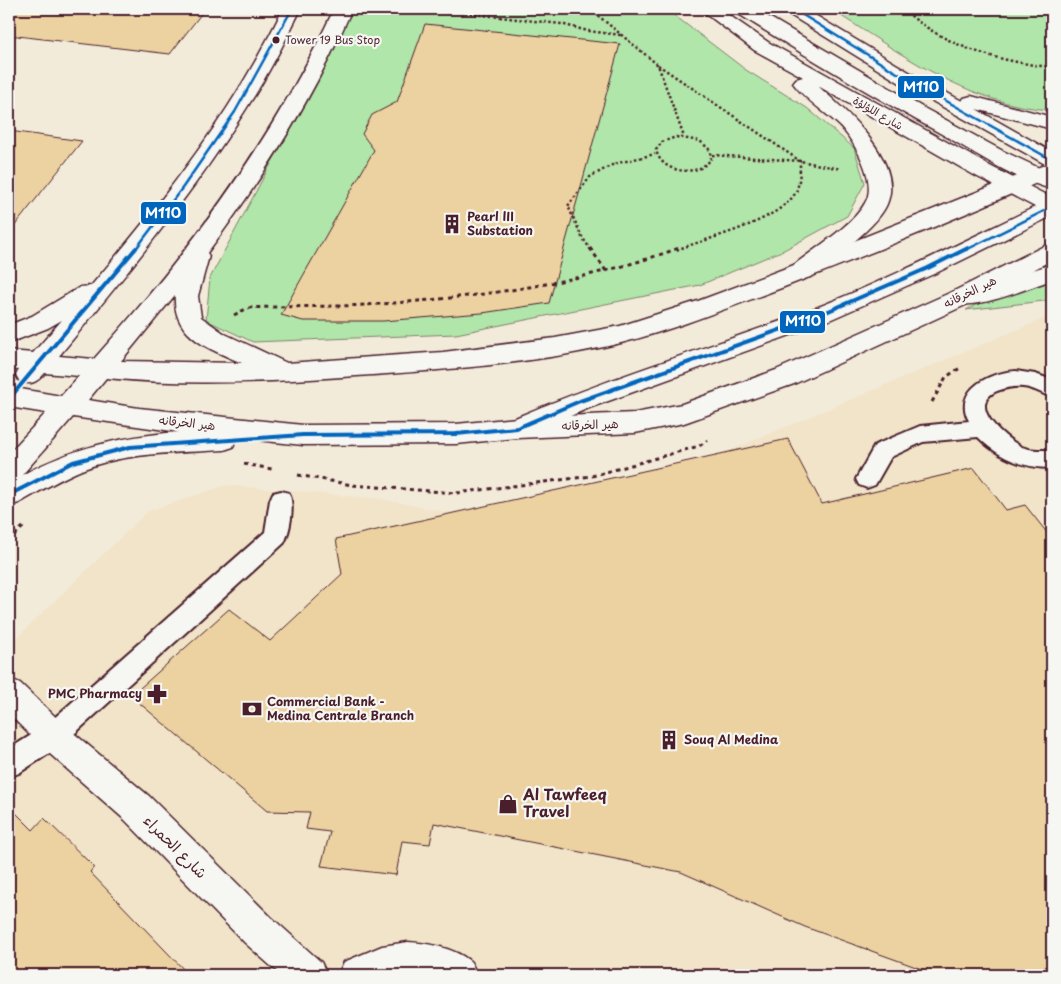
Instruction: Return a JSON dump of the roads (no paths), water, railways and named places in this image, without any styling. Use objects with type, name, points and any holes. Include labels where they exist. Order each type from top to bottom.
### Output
[{"type":"street","name":"هير الخرقانه","points":[[9,398],[110,279],[155,222],[231,119],[277,41],[292,9]]},
{"type":"street","points":[[9,471],[98,370],[203,243],[239,192],[282,125],[315,68],[343,9]]},
{"type":"street","name":"شارع اللؤلؤة","points":[[709,9],[760,46],[1012,187],[1052,207]]},
{"type":"street","points":[[743,9],[861,82],[1047,175]]},
{"type":"street","points":[[793,9],[907,79],[1052,160]]},
{"type":"street","points":[[760,46],[847,122],[863,141],[878,174],[877,202],[860,224],[802,271]]},
{"type":"street","points":[[907,79],[980,104],[1052,123]]},
{"type":"street","points":[[9,360],[98,370],[135,372],[286,372],[444,361],[556,347],[620,334],[706,307],[1047,175]]},
{"type":"street","points":[[1012,187],[1052,192]]},
{"type":"street","points":[[517,428],[580,400],[810,319],[928,268],[1052,207]]},
{"type":"street","points":[[203,243],[190,282],[187,299],[190,321],[206,336],[286,372]]},
{"type":"street","name":"هير الخرقانه","points":[[9,398],[139,418],[302,435],[456,434],[517,428],[635,423],[684,412],[785,378],[962,297],[1052,251]]},
{"type":"street","points":[[962,297],[990,292],[1052,272]]},
{"type":"street","points":[[9,334],[40,322],[110,279]]},
{"type":"street","points":[[9,495],[73,462],[130,447],[302,435]]},
{"type":"street","name":"شارع الحمراء","points":[[9,693],[46,729],[137,808],[258,930],[308,975]]},
{"type":"street","name":"شارع الحمراء","points":[[9,705],[46,729]]},
{"type":"street","points":[[357,975],[376,965],[400,960],[425,960],[449,969],[458,975]]},
{"type":"lane","points":[[1052,389],[1028,381],[1010,379],[994,383],[982,390],[976,401],[975,414],[981,428],[993,441],[1010,451],[1029,458],[1052,459]]},
{"type":"lane","points":[[867,479],[883,451],[920,434],[981,428]]},
{"type":"lane","points":[[9,764],[46,729],[276,536],[280,500]]},
{"type":"place","name":"Tower 19 Bus Stop","points":[[276,40]]},
{"type":"place","name":"Pearl III Substation","points":[[452,224]]},
{"type":"place","name":"PMC Pharmacy","points":[[157,694]]},
{"type":"place","name":"Commercial Bank - Medina Centrale Branch","points":[[252,709]]},
{"type":"place","name":"Souq Al Medina","points":[[669,740]]},
{"type":"place","name":"Al Tawfeeq Travel","points":[[508,804]]}]
